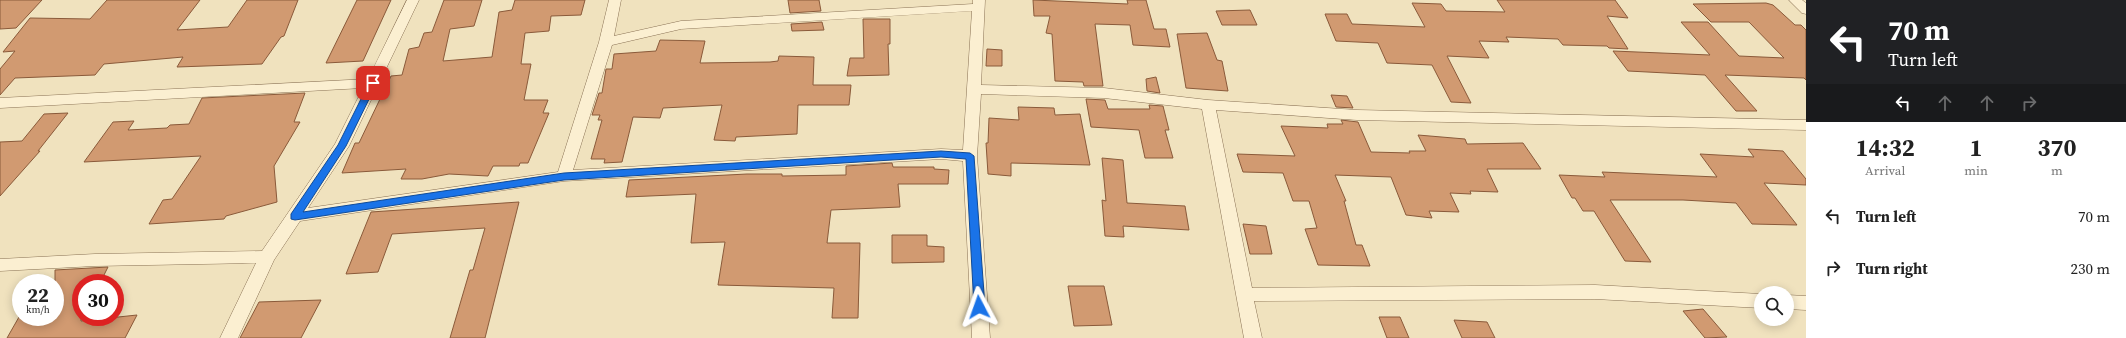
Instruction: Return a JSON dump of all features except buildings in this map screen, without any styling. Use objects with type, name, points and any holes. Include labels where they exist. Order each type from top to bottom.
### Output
[{"type":"street","points":[[229,338],[268,257],[342,146],[413,0]]},
{"type":"street","points":[[564,176],[606,42],[615,0]]},
{"type":"street","points":[[1795,0],[1806,10]]},
{"type":"street","points":[[606,42],[681,25],[978,3],[970,156],[981,338]]},
{"type":"street","points":[[0,103],[373,83]]},
{"type":"street","points":[[974,89],[1104,94],[1208,105],[1357,115],[1806,125]]},
{"type":"street","points":[[1208,105],[1244,295],[1254,338]]},
{"type":"street","points":[[295,216],[564,176],[941,154],[970,156]]},
{"type":"street","points":[[0,265],[95,260],[268,257]]},
{"type":"street","points":[[1244,295],[1281,293],[1337,295],[1595,292],[1754,301]]},
{"type":"street","points":[[1794,302],[1806,303]]},
{"type":"route","points":[[373,83],[342,146],[295,216],[564,176],[941,154],[970,156],[979,307]]}]
